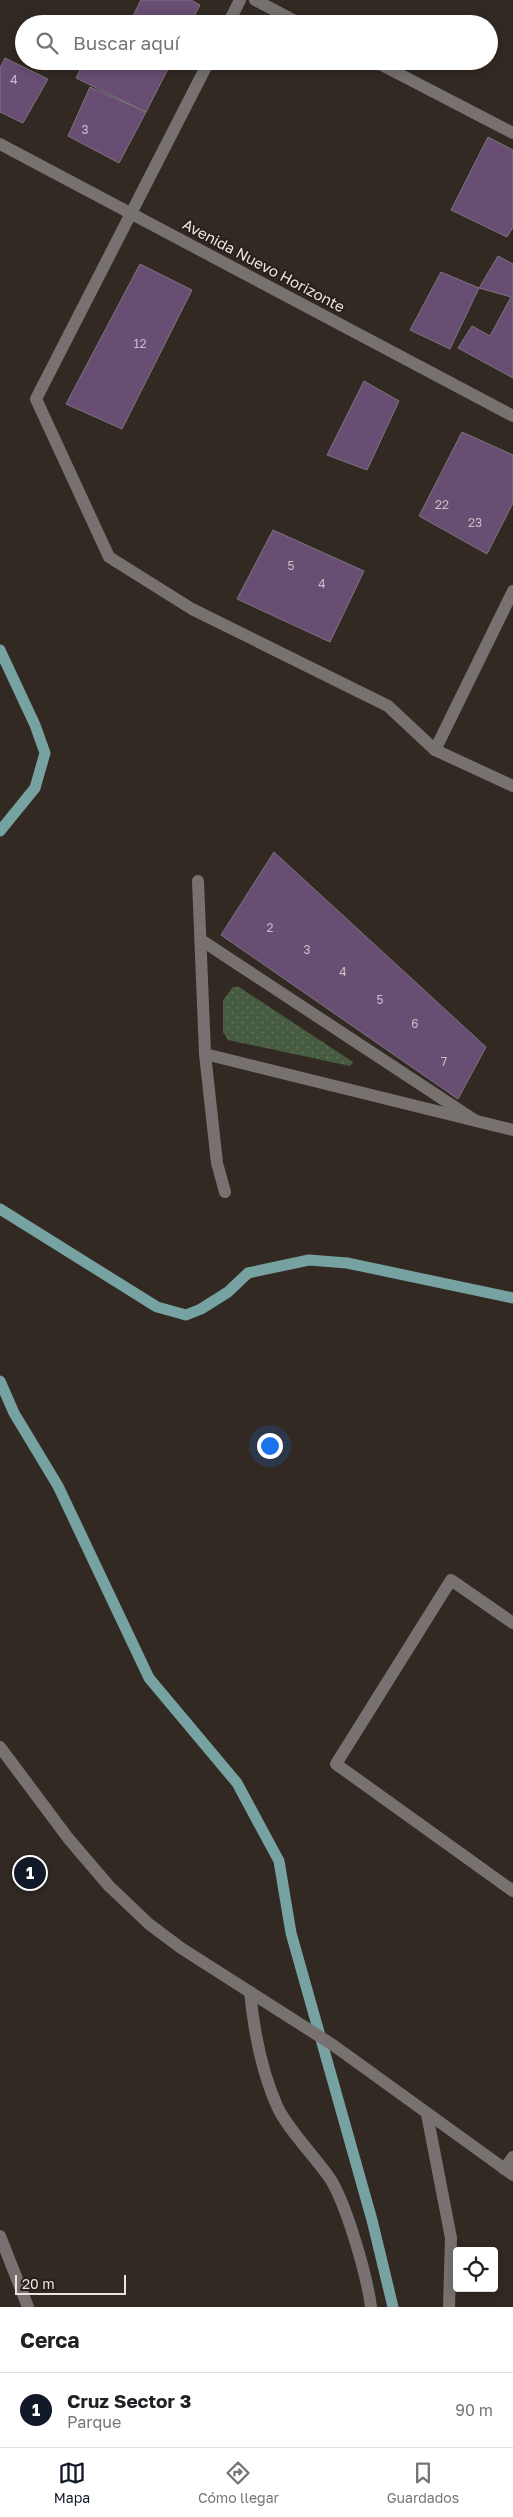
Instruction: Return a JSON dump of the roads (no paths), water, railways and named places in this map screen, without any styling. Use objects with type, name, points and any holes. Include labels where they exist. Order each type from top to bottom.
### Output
[{"type":"street","points":[[232,15],[240,0]]},
{"type":"street","points":[[255,0],[284,15]]},
{"type":"street","points":[[204,70],[36,399],[109,557],[192,609],[388,706],[435,750],[513,786]]},
{"type":"street","points":[[391,70],[513,133]]},
{"type":"street","name":"Avenida Nuevo Horizonte","points":[[0,144],[512,414]]},
{"type":"street","points":[[435,750],[513,591]]},
{"type":"street","points":[[198,881],[205,1054],[217,1163],[226,1192]]},
{"type":"street","points":[[201,940],[476,1121]]},
{"type":"street","points":[[205,1054],[513,1130]]},
{"type":"street","points":[[513,1623],[451,1580],[336,1764],[513,1891]]},
{"type":"street","points":[[0,1747],[68,1838],[130,1907],[181,1948],[333,2045],[509,2172],[513,2157]]},
{"type":"street","points":[[250,1992],[254,2031],[261,2061],[278,2108],[330,2180],[347,2219],[371,2307]]},
{"type":"street","points":[[427,2114],[451,2238],[449,2307]]},
{"type":"street","points":[[0,2236],[28,2307]]},
{"type":"waterway","points":[[0,650],[35,725],[45,753],[35,788],[0,831]]},
{"type":"waterway","points":[[0,1209],[157,1307],[186,1315],[201,1309],[228,1292],[248,1273],[309,1260],[347,1263],[513,1298]]},
{"type":"waterway","points":[[0,1381],[14,1413],[58,1486],[149,1678],[237,1783],[279,1861],[291,1933],[372,2220],[393,2307]]},
{"type":"place","name":"Cruz Sector 3","points":[[30,1873]]}]
